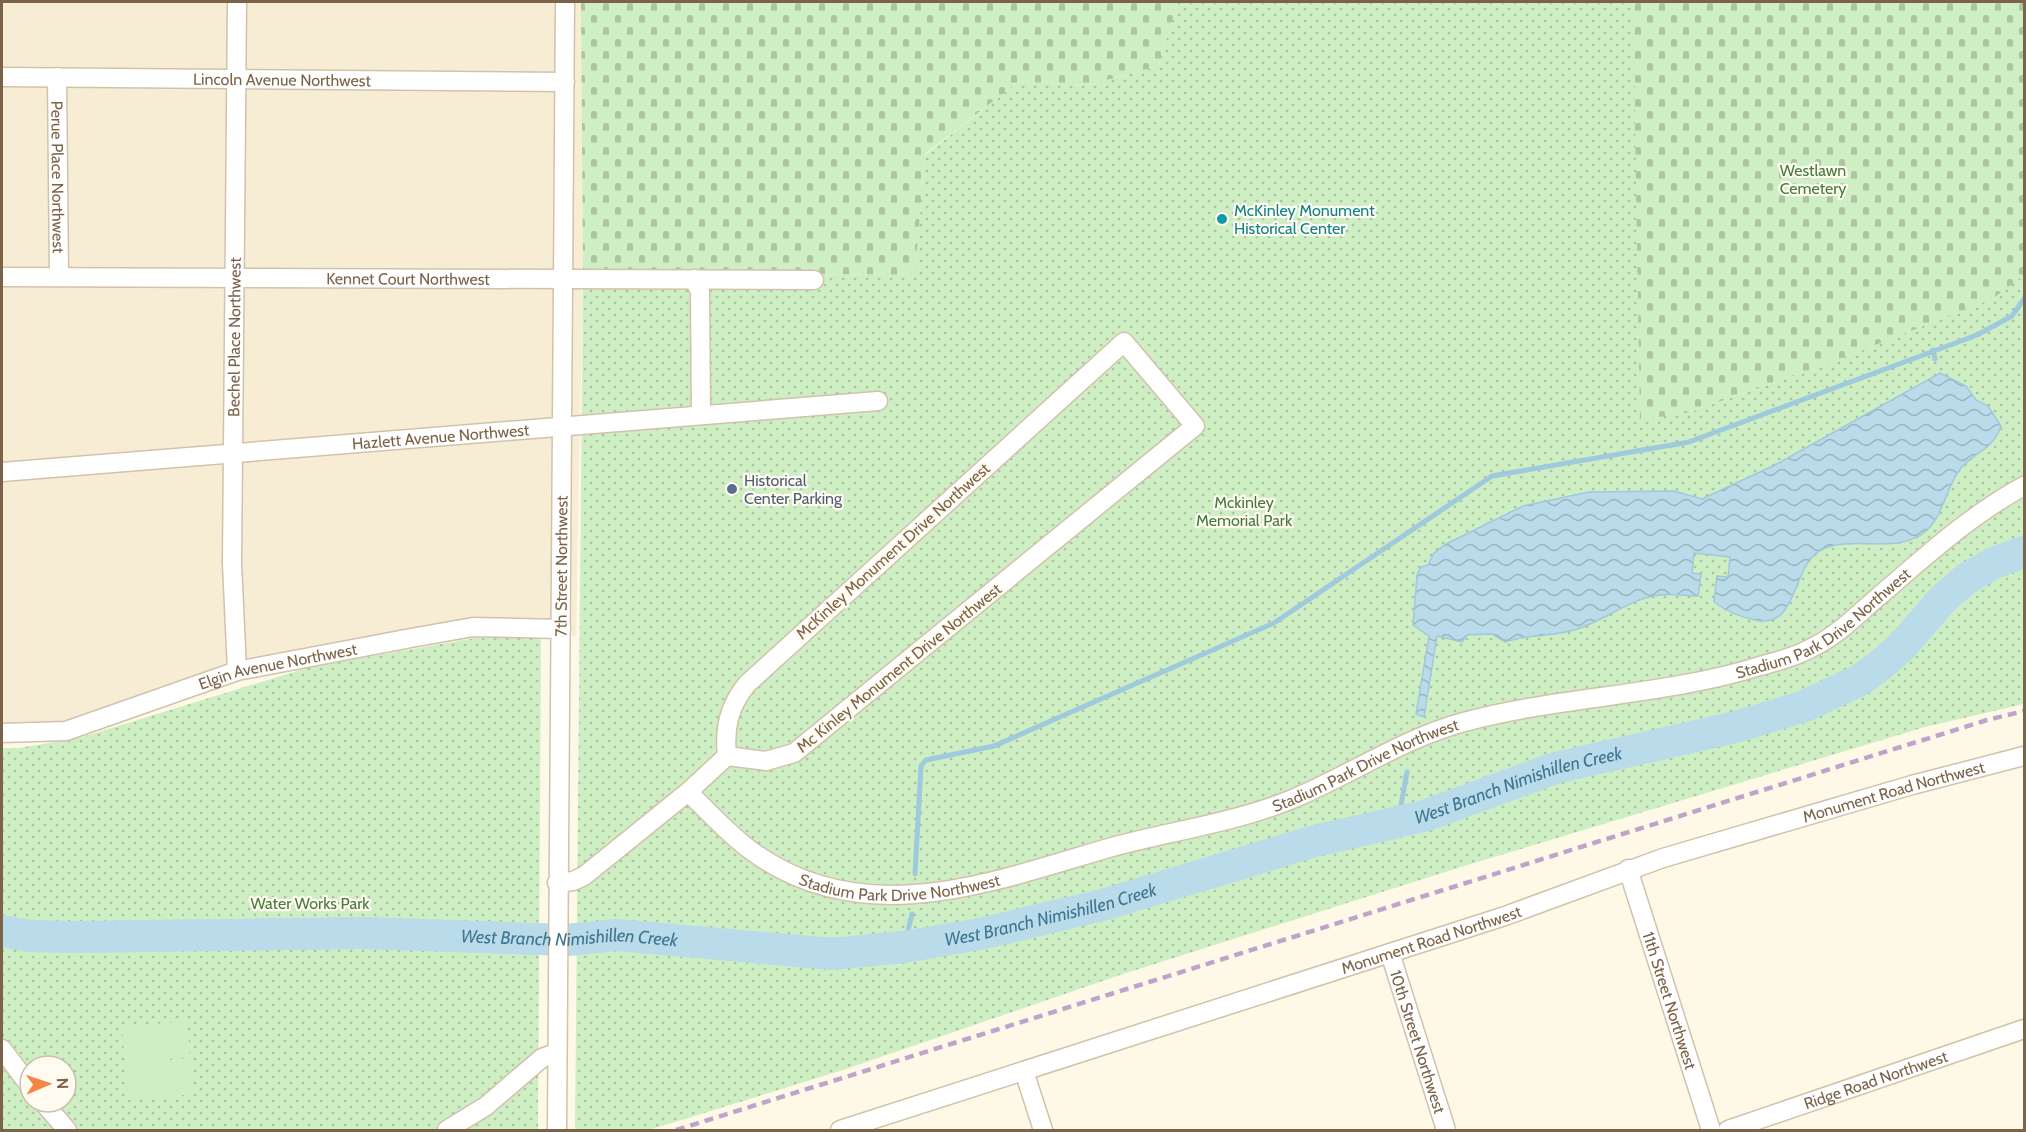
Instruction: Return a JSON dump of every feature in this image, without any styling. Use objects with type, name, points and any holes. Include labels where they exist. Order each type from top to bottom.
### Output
[{"type":"street","name":"Bechel Place Northwest","points":[[237,2],[232,563],[237,670]]},
{"type":"street","name":"7th Street Northwest","points":[[557,1131],[556,983],[563,426],[565,2]]},
{"type":"street","name":"Lincoln Avenue Northwest","points":[[2,77],[565,82]]},
{"type":"street","name":"Perue Place Northwest","points":[[57,77],[59,277]]},
{"type":"street","name":"Kennet Court Northwest","points":[[2,277],[814,280]]},
{"type":"street","points":[[694,279],[700,291],[701,415]]},
{"type":"street","name":"McKinley Monument Drive Northwest","points":[[727,756],[726,736],[732,706],[747,684],[1124,342],[1195,426],[1167,448]]},
{"type":"street","name":"Hazlett Avenue Northwest","points":[[2,472],[878,401]]},
{"type":"street","name":"Mc Kinley Monument Drive Northwest","points":[[727,756],[766,761],[794,753],[1167,448]]},
{"type":"street","name":"Stadium Park Drive Northwest","points":[[688,792],[753,852],[795,876],[813,883],[847,892],[878,896],[936,892],[982,884],[1141,840],[1259,811],[1292,799],[1400,745],[1466,722],[1561,703],[1708,680],[1790,657],[1832,636],[1962,526],[1998,500],[2025,486]]},
{"type":"street","name":"Elgin Avenue Northwest","points":[[2,733],[66,731],[237,670],[473,627],[561,629]]},
{"type":"street","points":[[557,890],[584,876],[688,792],[727,756]]},
{"type":"street","name":"Monument Road Northwest","points":[[840,1131],[1505,916],[1628,870],[1912,785],[2025,756]]},
{"type":"street","name":"11th Street Northwest","points":[[1628,870],[1711,1131]]},
{"type":"street","name":"10th Street Northwest","points":[[1390,953],[1446,1131]]},
{"type":"street","name":"Ridge Road Northwest","points":[[1728,1131],[2025,1029]]},
{"type":"street","points":[[2,1049],[18,1070]]},
{"type":"street","points":[[447,1131],[486,1106],[542,1058],[556,1053]]},
{"type":"street","points":[[1024,1071],[1043,1131]]},
{"type":"street","points":[[53,1114],[67,1131]]},
{"type":"shaded area","points":[[2,2],[581,2],[583,273],[576,636],[475,638],[237,671],[51,732],[2,735]]},
{"type":"green space","points":[[581,2],[1178,2],[1158,66],[1088,85],[1018,82],[925,154],[915,275],[583,273]]},
{"type":"green space","name":"Mckinley Memorial Park","points":[[1178,2],[1633,2],[1690,412],[1827,364],[1991,299],[2024,273],[2024,704],[1925,727],[1461,867],[1120,975],[843,1070],[649,1130],[575,1130],[583,273],[915,275],[925,155],[1018,82],[1088,85],[1158,66]]},
{"type":"green space","name":"Westlawn Cemetery","points":[[1633,2],[2024,2],[2023,276],[1992,299],[1827,364],[1690,412],[1640,420]]},
{"type":"green space","name":"Water Works Park","points":[[541,636],[538,1130],[2,1130],[2,748],[19,748],[79,738],[310,667],[475,638]]},
{"type":"green space","points":[[187,1021],[190,1057],[125,1063],[122,1027]]},
{"type":"green space","points":[[191,1058],[194,1094],[129,1100],[126,1064]]},
{"type":"water","points":[[1940,373],[1966,386],[1976,400],[1988,406],[2001,426],[1992,442],[1963,465],[1958,472],[1940,511],[1926,531],[1901,542],[1847,544],[1821,550],[1811,558],[1804,569],[1793,595],[1780,616],[1769,621],[1739,616],[1714,602],[1717,576],[1728,577],[1730,557],[1694,553],[1692,573],[1701,574],[1698,596],[1669,594],[1649,597],[1574,630],[1505,642],[1492,634],[1467,635],[1462,642],[1437,636],[1424,717],[1416,714],[1429,636],[1413,625],[1417,575],[1421,567],[1428,565],[1434,553],[1446,544],[1523,506],[1589,492],[1674,491],[1702,499],[1775,465]]},
{"type":"waterway","points":[[915,874],[921,766],[926,760],[994,746],[1274,623],[1492,476],[1689,442],[1977,335],[2012,316],[2024,299]]},
{"type":"waterway","points":[[1933,350],[1935,359]]},
{"type":"waterway","name":"West Branch Nimishillen Creek","points":[[2,931],[29,936],[76,937],[364,933],[567,940],[617,935],[832,954],[904,947],[980,934],[1106,904],[1315,841],[1424,816],[1555,768],[1736,727],[1805,706],[1860,680],[1882,664],[1902,646],[1943,599],[1966,579],[1994,563],[2024,552]]},
{"type":"waterway","points":[[1398,822],[1407,772]]},
{"type":"waterway","points":[[904,947],[912,914]]},
{"type":"railway","points":[[676,1130],[1987,720],[2024,711]]},
{"type":"place","name":"McKinley Monument Historical Center","points":[[1222,219]]},
{"type":"place","name":"Historical Center Parking","points":[[732,489]]}]
